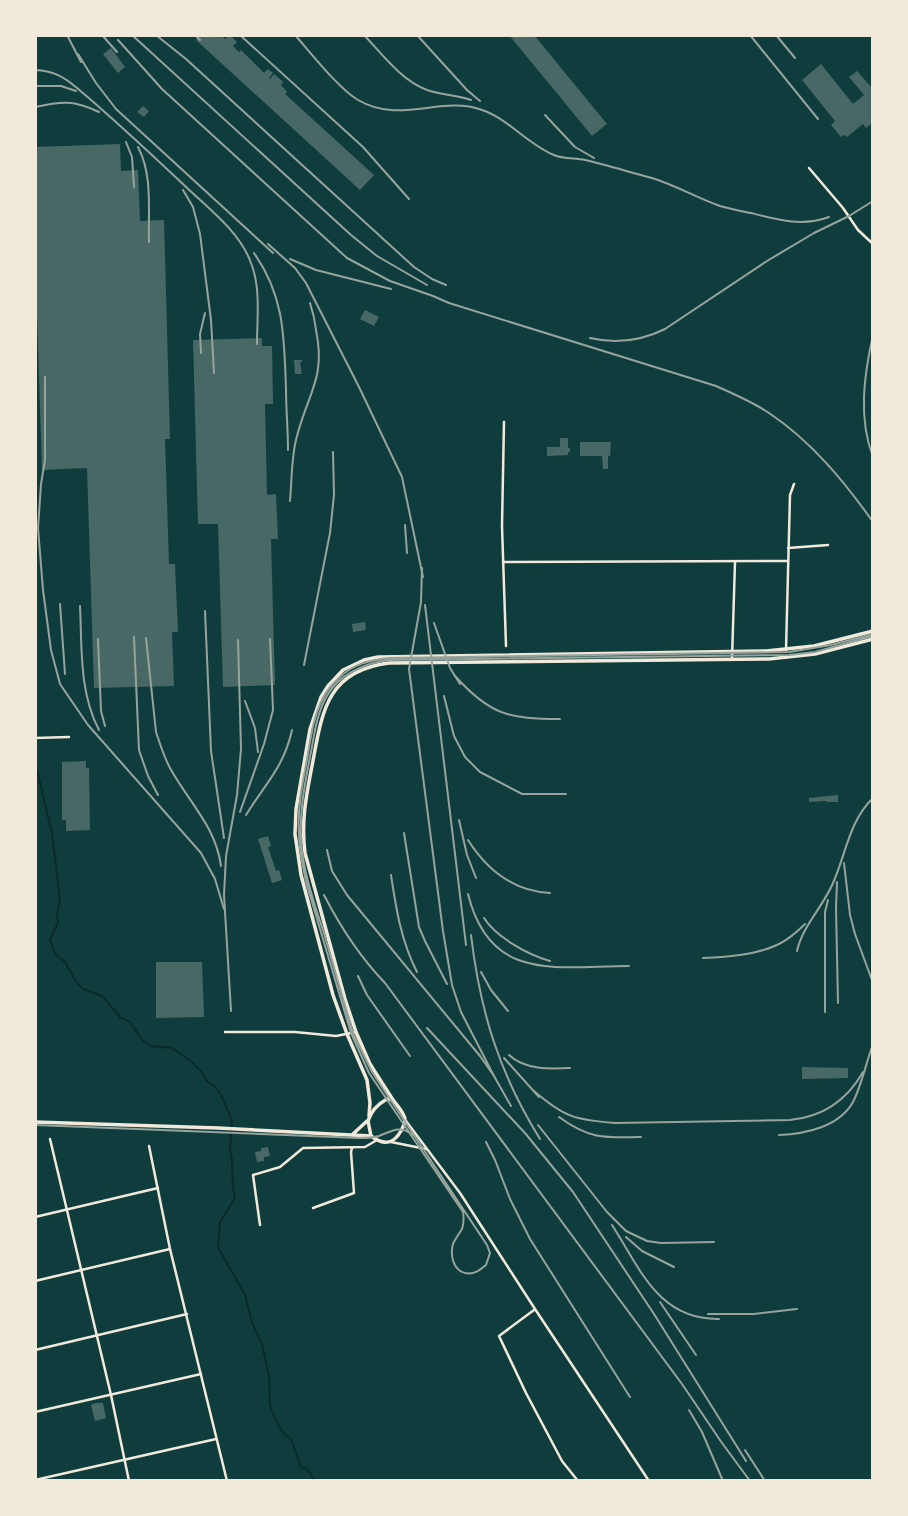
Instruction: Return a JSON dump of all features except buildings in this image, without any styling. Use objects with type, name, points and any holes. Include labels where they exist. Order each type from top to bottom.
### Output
[{"type":"main road","points":[[371,1136],[367,1080],[346,1034],[333,995],[301,875],[295,835],[297,799],[310,729],[328,686],[343,670],[378,657],[786,650],[873,631]]},
{"type":"main road","points":[[35,1122],[353,1134],[371,1136],[382,1142],[391,1142],[401,1131],[405,1119],[370,1064],[345,999],[305,853],[303,834],[304,809],[322,715],[335,690],[356,673],[379,664],[769,659],[815,654],[873,639]]},
{"type":"main road","points":[[353,1134],[381,1102],[393,1100]]},
{"type":"street","points":[[809,168],[858,230],[873,244]]},
{"type":"street","points":[[504,422],[502,526],[506,646]]},
{"type":"street","points":[[786,650],[790,495],[794,484]]},
{"type":"street","points":[[788,548],[828,545]]},
{"type":"street","points":[[503,562],[787,561]]},
{"type":"street","points":[[733,659],[735,562]]},
{"type":"street","points":[[35,738],[69,737]]},
{"type":"street","points":[[225,1032],[336,1035],[356,1032]]},
{"type":"street","points":[[405,1119],[467,1204],[649,1481]]},
{"type":"street","points":[[50,1139],[129,1481]]},
{"type":"street","points":[[260,1225],[253,1175],[280,1167],[303,1148],[365,1147],[377,1140]]},
{"type":"street","points":[[391,1142],[426,1149]]},
{"type":"street","points":[[149,1146],[170,1249],[227,1481]]},
{"type":"street","points":[[313,1208],[354,1192],[352,1148]]},
{"type":"street","points":[[35,1217],[158,1188]]},
{"type":"street","points":[[35,1281],[170,1249]]},
{"type":"street","points":[[535,1309],[499,1336],[562,1461],[578,1481]]},
{"type":"street","points":[[35,1350],[187,1314]]},
{"type":"street","points":[[35,1412],[201,1374]]},
{"type":"street","points":[[35,1480],[217,1439]]},
{"type":"waterway","points":[[35,762],[52,833],[60,900],[58,923],[50,940],[56,955],[65,962],[83,989],[102,996],[120,1017],[130,1022],[143,1041],[151,1046],[172,1048],[191,1061],[221,1095],[232,1120],[230,1150],[235,1198],[220,1222],[218,1247],[245,1295],[252,1323],[262,1344],[269,1376],[270,1405],[276,1421],[284,1434],[291,1439],[301,1467],[307,1469],[315,1481]]},
{"type":"tram line","points":[[873,634],[789,652],[389,658],[356,666],[337,679],[326,692],[313,725],[302,784],[299,840],[306,882],[351,1033],[369,1073],[463,1212],[463,1227],[453,1244],[452,1253],[453,1262],[461,1271],[474,1273],[486,1265],[490,1253],[487,1245],[372,1072],[353,1033],[311,895],[301,845],[302,805],[316,727],[328,694],[339,681],[352,672],[366,665],[389,660],[789,655],[815,652],[873,636]]},
{"type":"tram line","points":[[35,1125],[360,1138],[376,1137],[400,1130],[413,1135]]},
{"type":"railway","points":[[67,35],[81,62]]},
{"type":"railway","points":[[102,35],[117,52]]},
{"type":"railway","points":[[132,35],[351,235],[377,256],[427,285]]},
{"type":"railway","points":[[156,35],[186,59],[414,267],[446,285]]},
{"type":"railway","points":[[195,35],[200,40]]},
{"type":"railway","points":[[240,35],[363,147],[409,199]]},
{"type":"railway","points":[[295,35],[342,87],[358,100],[374,107],[405,110],[467,106],[492,114],[535,145],[554,155],[585,160],[652,178],[720,206],[790,221],[809,222],[829,217]]},
{"type":"railway","points":[[364,35],[393,66],[418,86],[432,92],[471,100]]},
{"type":"railway","points":[[417,35],[480,101]]},
{"type":"railway","points":[[750,35],[818,119]]},
{"type":"railway","points":[[776,35],[795,58]]},
{"type":"railway","points":[[118,40],[162,89],[347,258],[390,281],[449,303],[716,386],[750,402],[784,424],[813,449],[873,522]]},
{"type":"railway","points":[[78,54],[116,109],[273,253]]},
{"type":"railway","points":[[35,70],[53,73],[72,84],[132,136],[232,231],[246,252],[254,273],[258,303],[257,344]]},
{"type":"railway","points":[[35,86],[61,86],[76,91]]},
{"type":"railway","points":[[35,107],[68,103],[99,112]]},
{"type":"railway","points":[[545,115],[575,147],[594,158]]},
{"type":"railway","points":[[126,142],[132,157],[134,187]]},
{"type":"railway","points":[[138,147],[148,181],[149,242]]},
{"type":"railway","points":[[183,190],[193,207],[200,234],[211,320],[214,373]]},
{"type":"railway","points":[[590,338],[628,340],[665,329],[767,261],[873,201]]},
{"type":"railway","points":[[268,244],[295,268],[306,283],[402,477],[423,577]]},
{"type":"railway","points":[[254,253],[272,286],[281,318],[285,352],[288,450]]},
{"type":"railway","points":[[290,259],[316,270],[391,289]]},
{"type":"railway","points":[[290,501],[295,444],[319,361],[316,327],[310,303]]},
{"type":"railway","points":[[201,353],[200,334],[205,313]]},
{"type":"railway","points":[[873,335],[864,396],[865,427],[873,457]]},
{"type":"railway","points":[[45,377],[45,460],[38,528],[51,650],[60,684],[88,725],[201,853],[215,879],[224,909]]},
{"type":"railway","points":[[304,665],[330,533],[334,495],[333,452]]},
{"type":"railway","points":[[405,525],[407,553]]},
{"type":"railway","points":[[327,850],[332,871],[347,895],[494,1076],[461,1012],[452,985],[443,931],[409,669],[421,602],[422,568]]},
{"type":"railway","points":[[60,604],[65,674]]},
{"type":"railway","points":[[425,605],[466,945]]},
{"type":"railway","points":[[80,606],[85,685],[99,730]]},
{"type":"railway","points":[[205,611],[211,751],[224,838]]},
{"type":"railway","points":[[434,623],[450,668],[460,684]]},
{"type":"railway","points":[[134,637],[139,750],[158,795]]},
{"type":"railway","points":[[146,638],[156,732],[170,768],[213,839],[221,866]]},
{"type":"railway","points":[[98,639],[101,711],[105,726]]},
{"type":"railway","points":[[240,812],[273,710],[270,639]]},
{"type":"railway","points":[[231,1011],[224,895],[226,856],[237,795],[241,749],[238,640]]},
{"type":"railway","points":[[455,676],[479,699],[502,712],[527,718],[560,719]]},
{"type":"railway","points":[[444,696],[454,736],[465,757],[480,772],[522,794],[566,794]]},
{"type":"railway","points":[[245,701],[255,728],[258,752]]},
{"type":"railway","points":[[246,815],[279,765],[292,730]]},
{"type":"railway","points":[[797,951],[804,933],[833,883],[853,827],[873,798]]},
{"type":"railway","points":[[459,820],[467,855],[476,878]]},
{"type":"railway","points":[[404,833],[419,927],[447,984]]},
{"type":"railway","points":[[468,840],[484,861],[503,877],[525,888],[550,893]]},
{"type":"railway","points":[[844,863],[850,915],[873,983]]},
{"type":"railway","points":[[391,875],[403,936],[417,972]]},
{"type":"railway","points":[[837,882],[838,1003]]},
{"type":"railway","points":[[468,894],[478,923],[492,943],[509,956],[552,967],[629,966]]},
{"type":"railway","points":[[324,895],[359,952],[385,983],[682,1384],[750,1481]]},
{"type":"railway","points":[[825,1012],[825,912],[828,900]]},
{"type":"railway","points":[[484,918],[496,932],[513,944],[550,961]]},
{"type":"railway","points":[[703,958],[761,951],[786,940],[805,924]]},
{"type":"railway","points":[[471,935],[480,990],[494,1041],[513,1090],[540,1139]]},
{"type":"railway","points":[[481,972],[508,1011]]},
{"type":"railway","points":[[358,976],[367,995],[410,1056]]},
{"type":"railway","points":[[427,1028],[525,1133],[573,1192],[654,1314],[746,1461]]},
{"type":"railway","points":[[779,1135],[820,1128],[847,1111],[856,1096],[873,1044]]},
{"type":"railway","points":[[509,1055],[530,1066],[570,1068]]},
{"type":"railway","points":[[504,1058],[539,1097]]},
{"type":"railway","points":[[534,1091],[562,1112],[601,1122],[790,1120],[823,1111],[841,1099],[863,1072]]},
{"type":"railway","points":[[494,1076],[511,1106]]},
{"type":"railway","points":[[559,1117],[579,1130],[597,1136],[641,1137]]},
{"type":"railway","points":[[538,1125],[607,1212],[626,1231],[647,1241],[661,1243],[714,1242]]},
{"type":"railway","points":[[486,1142],[530,1239],[630,1397]]},
{"type":"railway","points":[[612,1225],[642,1274],[666,1301],[680,1311],[698,1317],[719,1319]]},
{"type":"railway","points":[[626,1237],[642,1251],[674,1267]]},
{"type":"railway","points":[[660,1302],[696,1355]]},
{"type":"railway","points":[[708,1314],[754,1314],[797,1309]]},
{"type":"railway","points":[[689,1410],[702,1432],[723,1481]]},
{"type":"railway","points":[[745,1450],[765,1481]]}]
